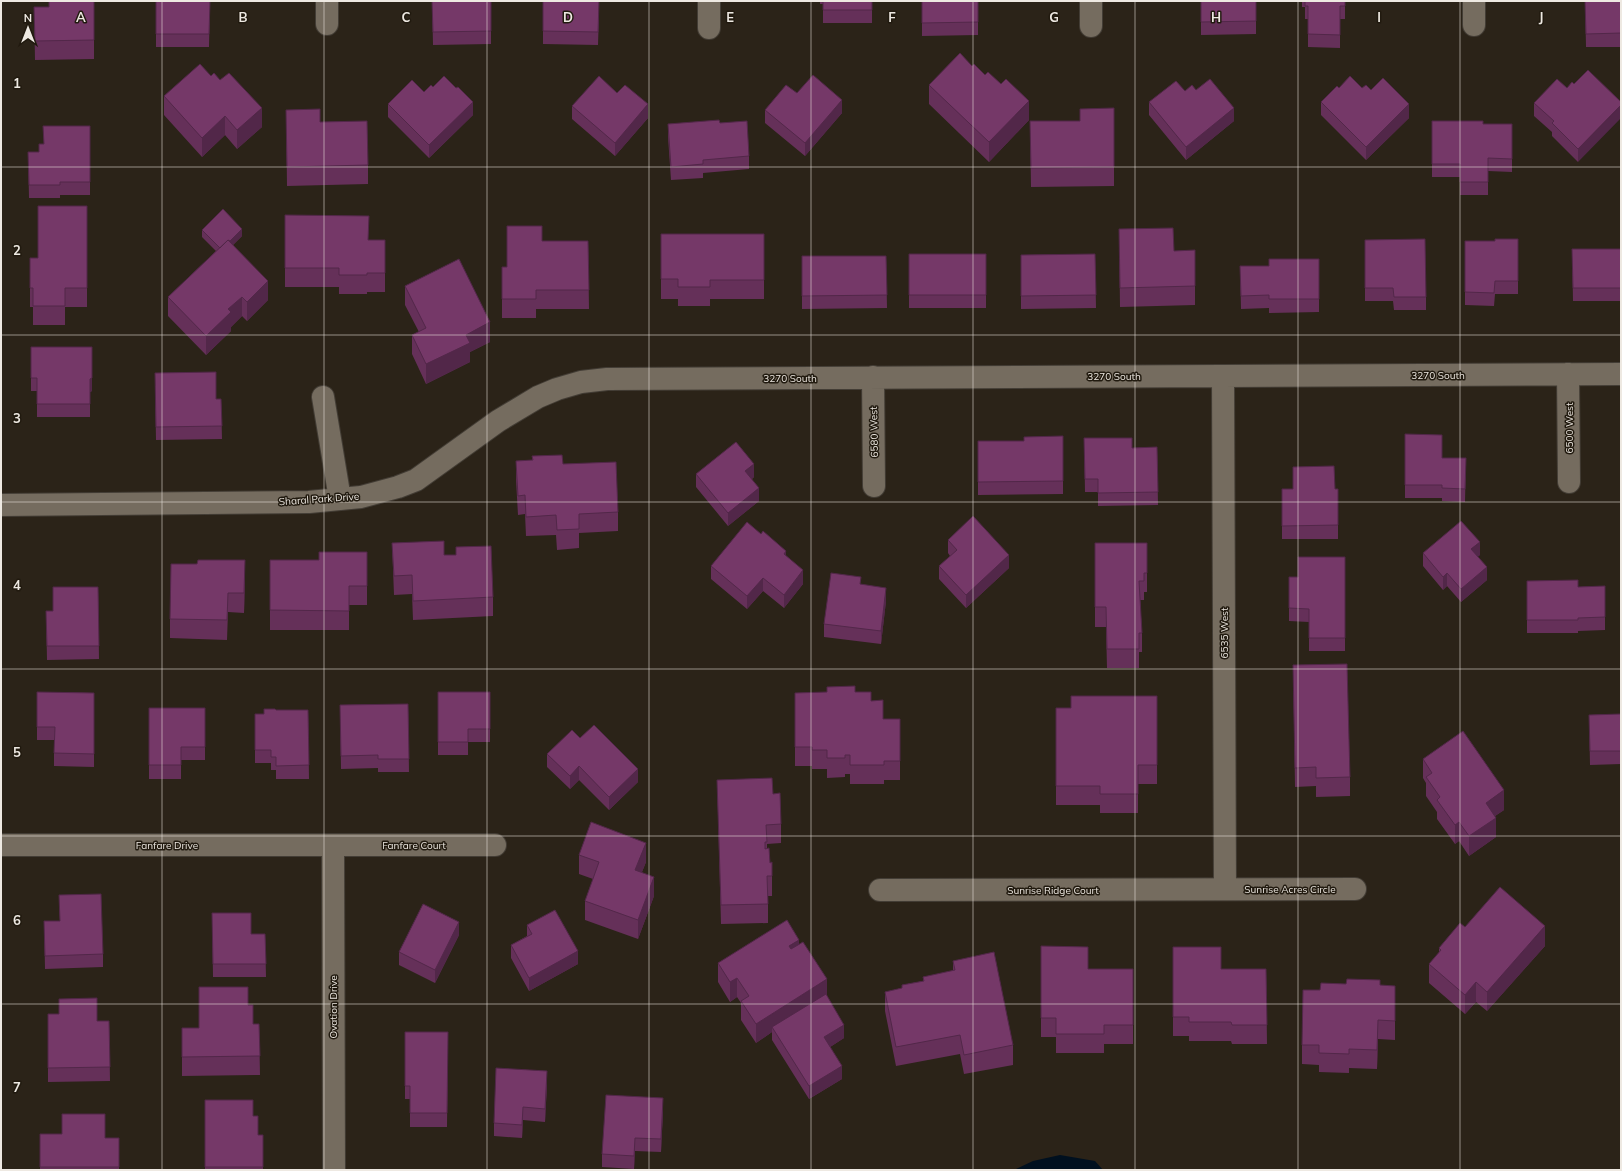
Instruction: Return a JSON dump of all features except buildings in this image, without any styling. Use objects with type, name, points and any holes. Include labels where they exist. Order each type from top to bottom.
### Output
[{"type":"street","points":[[327,1],[327,24]]},
{"type":"street","points":[[709,1],[709,28]]},
{"type":"street","points":[[1091,1],[1091,26]]},
{"type":"street","points":[[1474,1],[1474,25]]},
{"type":"street","name":"6500 West","points":[[1568,374],[1569,482]]},
{"type":"street","name":"3270 South","points":[[607,379],[1621,374]]},
{"type":"street","name":"6535 West","points":[[1222,376],[1225,889]]},
{"type":"street","name":"6580 West","points":[[873,377],[874,486]]},
{"type":"street","name":"Sharal Park Drive","points":[[1,505],[309,502],[380,493],[416,480],[498,421],[538,397],[557,389],[581,382],[607,379]]},
{"type":"street","points":[[323,397],[340,499]]},
{"type":"street","name":"Fanfare Drive","points":[[1,845],[333,845]]},
{"type":"street","name":"Fanfare Court","points":[[333,845],[495,845]]},
{"type":"street","name":"Ovation Drive","points":[[333,845],[334,1170]]},
{"type":"street","name":"Sunrise Acres Circle","points":[[1225,889],[1356,889]]},
{"type":"street","name":"Sunrise Ridge Court","points":[[880,890],[1225,889]]},
{"type":"water","points":[[1060,1155],[1095,1161],[1103,1170],[1014,1170],[1033,1161]]}]
